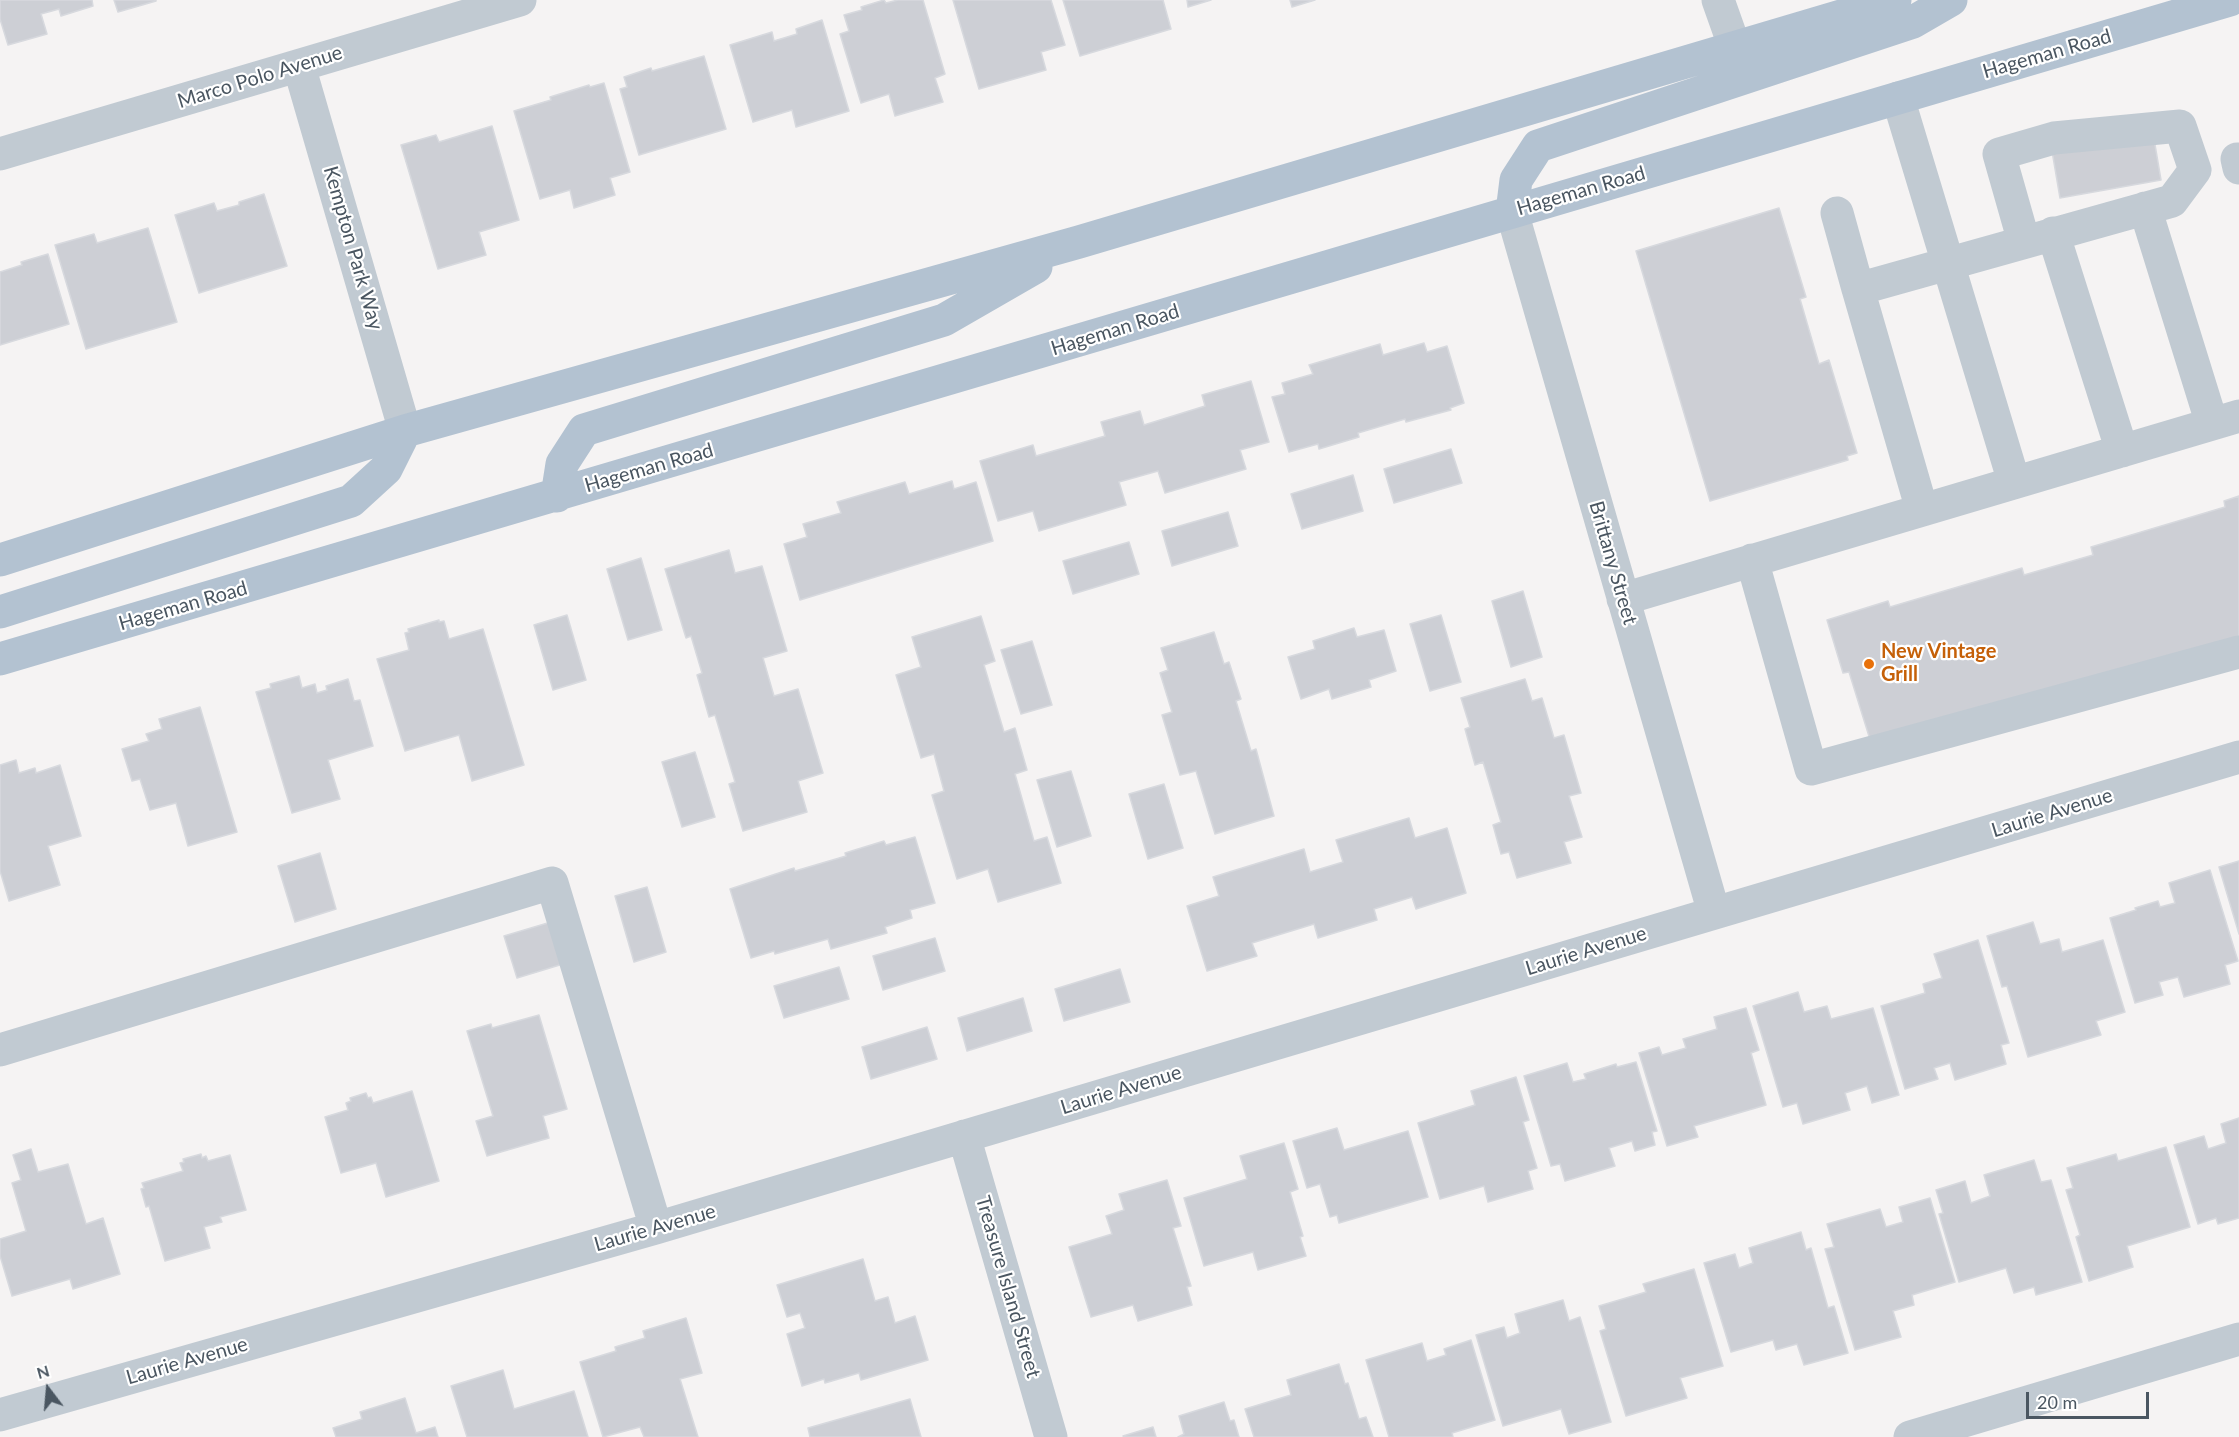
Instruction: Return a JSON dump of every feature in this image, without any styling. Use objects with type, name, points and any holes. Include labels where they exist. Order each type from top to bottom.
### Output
[{"type":"main road","points":[[0,560],[405,431],[1079,242],[1895,0]]},
{"type":"main road","points":[[1512,212],[1516,180],[1538,146],[1913,22],[1951,0]]},
{"type":"main road","name":"Hageman Road","points":[[0,659],[2230,0]]},
{"type":"main road","points":[[557,496],[561,464],[584,430],[944,320],[1079,242]]},
{"type":"main road","points":[[0,612],[351,501],[386,469],[405,431]]},
{"type":"street","name":"Marco Polo Avenue","points":[[0,154],[520,0]]},
{"type":"street","points":[[1718,0],[1735,48]]},
{"type":"street","name":"Kempton Park Way","points":[[299,66],[405,431]]},
{"type":"street","points":[[1898,98],[2014,483]]},
{"type":"street","points":[[1858,289],[2039,237],[2172,201],[2195,170],[2180,126],[2054,138],[1999,154],[2039,237],[2122,451]]},
{"type":"street","points":[[2239,159],[2236,159],[2239,168]]},
{"type":"street","points":[[1623,599],[2226,420],[2145,208]]},
{"type":"street","name":"Brittany Street","points":[[1512,212],[1714,914]]},
{"type":"street","points":[[1837,213],[1922,510]]},
{"type":"street","points":[[1752,560],[1811,770],[2239,652]]},
{"type":"street","name":"Laurie Avenue","points":[[0,1415],[656,1228],[2239,757]]},
{"type":"street","points":[[0,1050],[552,883],[656,1228]]},
{"type":"street","name":"Treasure Island Street","points":[[964,1136],[1051,1437]]},
{"type":"street","points":[[1910,1437],[2239,1339]]},
{"type":"building","points":[[0,0],[92,0],[93,6],[61,16],[59,9],[41,14],[47,34],[8,45],[0,19]]},
{"type":"building","points":[[114,0],[156,0],[156,1],[118,12]]},
{"type":"building","points":[[884,0],[886,3],[898,0],[923,0],[945,74],[935,78],[943,102],[895,116],[889,94],[861,103],[840,34],[849,31],[844,15]]},
{"type":"building","points":[[953,0],[1051,0],[1065,45],[1041,52],[1046,70],[979,89]]},
{"type":"building","points":[[1063,0],[1163,0],[1171,29],[1080,56]]},
{"type":"building","points":[[1187,0],[1211,0],[1188,7]]},
{"type":"building","points":[[1290,0],[1315,0],[1292,7]]},
{"type":"building","points":[[822,20],[849,111],[796,127],[792,110],[753,122],[730,45],[772,32],[774,41],[797,34],[796,29]]},
{"type":"building","points":[[704,56],[726,129],[639,155],[620,89],[627,87],[624,77],[651,68],[652,71]]},
{"type":"building","points":[[604,83],[630,172],[610,178],[615,195],[574,208],[570,190],[540,199],[514,111],[551,100],[550,97],[589,85],[590,87]]},
{"type":"building","points":[[492,126],[519,220],[479,232],[486,255],[438,269],[401,145],[436,135],[439,142]]},
{"type":"building","points":[[2153,133],[2161,180],[2060,198],[2052,151]]},
{"type":"building","points":[[264,194],[287,266],[199,293],[175,215],[214,203],[217,211],[239,205],[239,202]]},
{"type":"building","points":[[1779,208],[1806,297],[1800,299],[1819,364],[1829,360],[1857,453],[1847,456],[1848,460],[1710,501],[1636,251]]},
{"type":"building","points":[[148,228],[177,322],[86,349],[55,245],[94,234],[97,243]]},
{"type":"building","points":[[48,254],[69,324],[0,345],[0,272],[22,265],[21,262]]},
{"type":"building","points":[[1424,343],[1427,352],[1447,346],[1464,403],[1450,408],[1451,410],[1406,422],[1405,419],[1358,433],[1359,437],[1319,449],[1318,444],[1289,452],[1272,397],[1285,394],[1282,383],[1313,374],[1309,365],[1380,344],[1383,355]]},
{"type":"building","points":[[1251,381],[1269,442],[1240,450],[1246,469],[1165,493],[1158,471],[1119,482],[1126,505],[1039,531],[1033,511],[998,521],[980,461],[1033,445],[1036,456],[1105,436],[1101,422],[1140,411],[1144,425],[1205,406],[1202,395]]},
{"type":"building","points":[[1451,449],[1462,483],[1394,503],[1384,469]]},
{"type":"building","points":[[1353,475],[1363,511],[1302,529],[1291,494]]},
{"type":"building","points":[[952,481],[954,489],[976,482],[993,541],[800,600],[784,544],[807,537],[803,524],[841,513],[837,502],[905,482],[909,494]]},
{"type":"building","points":[[2239,496],[2239,641],[1872,746],[1849,672],[1843,673],[1827,620],[1888,601],[1890,607],[2022,568],[2024,575],[2093,555],[2091,547],[2225,507],[2224,501]]},
{"type":"building","points":[[1228,512],[1238,546],[1172,566],[1162,531]]},
{"type":"building","points":[[1129,542],[1139,574],[1073,594],[1063,561]]},
{"type":"building","points":[[729,550],[735,573],[762,566],[787,651],[763,658],[774,696],[798,689],[823,773],[798,781],[807,812],[743,831],[729,784],[735,782],[715,715],[709,717],[697,675],[702,673],[691,636],[686,638],[665,569]]},
{"type":"building","points":[[641,558],[662,630],[628,640],[607,569]]},
{"type":"building","points":[[1523,591],[1542,657],[1511,667],[1492,601]]},
{"type":"building","points":[[567,615],[586,680],[553,690],[534,625]]},
{"type":"building","points":[[1441,615],[1461,682],[1430,691],[1410,624]]},
{"type":"building","points":[[981,616],[995,661],[984,665],[1004,732],[1015,728],[1027,770],[1015,774],[1034,841],[1047,837],[1061,883],[998,902],[988,869],[957,879],[932,795],[944,791],[934,754],[921,758],[896,675],[921,667],[912,637]]},
{"type":"building","points":[[439,620],[439,622],[444,621],[449,639],[483,629],[524,765],[472,781],[459,735],[405,751],[377,659],[409,650],[405,633],[409,632],[408,629]]},
{"type":"building","points":[[1354,628],[1357,637],[1384,630],[1396,671],[1369,680],[1371,687],[1332,699],[1329,689],[1301,699],[1288,657],[1315,649],[1313,641]]},
{"type":"building","points":[[1214,632],[1224,664],[1229,662],[1241,699],[1236,701],[1251,751],[1256,749],[1274,816],[1215,834],[1196,771],[1180,775],[1162,715],[1172,712],[1160,673],[1168,670],[1161,648]]},
{"type":"building","points":[[1032,641],[1052,705],[1021,714],[1001,650]]},
{"type":"building","points":[[299,676],[302,688],[315,684],[317,693],[327,690],[326,686],[348,679],[354,701],[360,700],[373,746],[328,760],[340,799],[292,813],[256,692],[271,688],[270,684]]},
{"type":"building","points":[[1525,679],[1532,701],[1542,698],[1554,738],[1564,735],[1581,793],[1569,796],[1582,837],[1564,842],[1571,863],[1517,878],[1509,852],[1501,854],[1493,825],[1501,822],[1483,762],[1475,765],[1465,729],[1470,727],[1461,698]]},
{"type":"building","points":[[200,707],[237,832],[188,846],[176,803],[150,810],[140,779],[132,781],[122,749],[149,741],[146,734],[162,729],[159,719]]},
{"type":"building","points":[[695,752],[715,817],[682,827],[662,762]]},
{"type":"building","points":[[16,760],[19,773],[35,768],[36,773],[60,765],[81,836],[48,846],[60,885],[9,901],[0,871],[0,765]]},
{"type":"building","points":[[1071,771],[1091,836],[1057,847],[1037,780]]},
{"type":"building","points":[[1164,784],[1183,848],[1148,859],[1129,794]]},
{"type":"building","points":[[1409,818],[1415,838],[1447,828],[1466,893],[1416,909],[1412,897],[1374,909],[1377,920],[1318,938],[1314,924],[1252,943],[1257,956],[1207,971],[1187,906],[1219,896],[1213,877],[1304,849],[1310,872],[1343,862],[1336,840]]},
{"type":"building","points":[[915,837],[935,903],[910,910],[912,918],[885,927],[887,933],[831,949],[828,939],[775,954],[774,951],[751,958],[730,889],[794,868],[795,871],[846,856],[845,853],[884,841],[886,845]]},
{"type":"building","points":[[320,853],[336,909],[295,922],[278,866]]},
{"type":"building","points":[[2239,861],[2239,934],[2219,867]]},
{"type":"building","points":[[2210,870],[2238,961],[2225,965],[2230,984],[2184,997],[2178,977],[2159,982],[2163,995],[2135,1003],[2110,918],[2158,901],[2160,907],[2175,903],[2169,883]]},
{"type":"building","points":[[647,887],[666,952],[634,962],[615,896]]},
{"type":"building","points":[[551,922],[563,964],[517,978],[504,936]]},
{"type":"building","points":[[2033,922],[2040,944],[2059,939],[2062,952],[2103,940],[2125,1012],[2096,1021],[2101,1035],[2028,1057],[2007,986],[2002,987],[1987,936]]},
{"type":"building","points":[[935,938],[945,971],[883,990],[873,956]]},
{"type":"building","points":[[1978,940],[2009,1043],[2001,1045],[2006,1064],[1955,1080],[1950,1063],[1934,1068],[1938,1079],[1905,1089],[1881,1006],[1925,993],[1923,984],[1942,978],[1934,954]]},
{"type":"building","points":[[839,967],[849,999],[784,1018],[774,986]]},
{"type":"building","points":[[1120,969],[1130,1002],[1064,1021],[1055,989]]},
{"type":"building","points":[[1798,992],[1804,1012],[1827,1006],[1831,1019],[1873,1008],[1899,1095],[1872,1103],[1867,1086],[1845,1093],[1850,1110],[1803,1124],[1797,1103],[1783,1107],[1753,1006]]},
{"type":"building","points":[[1023,998],[1032,1031],[967,1051],[958,1018]]},
{"type":"building","points":[[1746,1008],[1759,1050],[1751,1053],[1766,1105],[1694,1126],[1698,1137],[1667,1146],[1639,1053],[1659,1047],[1662,1055],[1686,1048],[1683,1039],[1717,1029],[1714,1017]]},
{"type":"building","points":[[539,1015],[567,1109],[543,1116],[549,1138],[487,1156],[476,1121],[493,1116],[467,1031],[491,1024],[492,1028]]},
{"type":"building","points":[[927,1027],[937,1059],[871,1079],[862,1047]]},
{"type":"building","points":[[1636,1062],[1657,1131],[1652,1132],[1655,1145],[1635,1151],[1632,1141],[1609,1148],[1615,1166],[1565,1181],[1560,1164],[1551,1166],[1524,1076],[1567,1063],[1573,1082],[1586,1079],[1584,1074],[1616,1064],[1617,1067]]},
{"type":"building","points":[[1516,1077],[1529,1120],[1523,1122],[1537,1168],[1528,1171],[1533,1189],[1488,1202],[1484,1186],[1440,1199],[1418,1123],[1475,1105],[1471,1091]]},
{"type":"building","points":[[412,1091],[439,1181],[386,1197],[376,1163],[341,1173],[325,1117],[348,1110],[346,1103],[351,1101],[350,1098],[366,1093],[368,1098],[371,1097],[373,1103]]},
{"type":"building","points":[[2239,1118],[2239,1218],[2218,1224],[2216,1218],[2198,1224],[2174,1145],[2204,1136],[2208,1149],[2226,1143],[2221,1124]]},
{"type":"building","points":[[1337,1128],[1344,1150],[1408,1131],[1428,1197],[1339,1223],[1337,1215],[1330,1217],[1320,1184],[1307,1188],[1293,1141]]},
{"type":"building","points":[[1284,1143],[1298,1189],[1290,1192],[1303,1236],[1300,1237],[1306,1256],[1258,1270],[1253,1252],[1204,1266],[1184,1198],[1247,1179],[1240,1156]]},
{"type":"building","points":[[2166,1147],[2190,1227],[2127,1246],[2133,1267],[2089,1281],[2076,1237],[2080,1235],[2066,1190],[2073,1188],[2067,1168],[2116,1154],[2118,1161]]},
{"type":"building","points":[[31,1149],[38,1172],[68,1164],[86,1224],[103,1218],[120,1274],[73,1289],[70,1279],[12,1296],[0,1256],[0,1239],[26,1231],[12,1183],[21,1180],[13,1155]]},
{"type":"building","points":[[201,1154],[202,1158],[206,1156],[208,1161],[230,1155],[246,1210],[220,1217],[222,1222],[204,1227],[210,1248],[165,1261],[149,1206],[146,1207],[141,1189],[144,1188],[142,1183],[183,1171],[180,1163],[184,1162],[183,1159]]},
{"type":"building","points":[[2034,1160],[2041,1182],[2051,1180],[2082,1282],[2036,1295],[2034,1287],[2014,1293],[2006,1268],[1959,1282],[1939,1214],[1943,1213],[1936,1190],[1965,1181],[1971,1203],[1990,1196],[1984,1175]]},
{"type":"building","points":[[1167,1180],[1181,1226],[1173,1228],[1191,1286],[1187,1287],[1192,1305],[1138,1321],[1133,1305],[1091,1317],[1069,1247],[1112,1234],[1106,1216],[1124,1210],[1119,1194]]},
{"type":"building","points":[[1930,1198],[1955,1282],[1912,1295],[1914,1305],[1893,1311],[1901,1337],[1855,1350],[1825,1249],[1834,1247],[1827,1224],[1880,1209],[1886,1227],[1903,1222],[1899,1207]]},
{"type":"building","points":[[1801,1232],[1806,1250],[1811,1248],[1828,1308],[1834,1306],[1848,1353],[1804,1365],[1797,1344],[1776,1350],[1773,1340],[1731,1352],[1704,1263],[1735,1254],[1739,1268],[1753,1263],[1749,1248]]},
{"type":"building","points":[[863,1259],[875,1301],[888,1297],[895,1323],[915,1316],[928,1360],[861,1380],[859,1373],[825,1383],[824,1379],[802,1386],[787,1334],[805,1328],[800,1313],[787,1317],[777,1285]]},
{"type":"building","points":[[1694,1269],[1723,1366],[1680,1378],[1687,1398],[1626,1416],[1600,1331],[1606,1329],[1599,1306],[1646,1292],[1643,1284]]},
{"type":"building","points":[[1563,1300],[1569,1321],[1580,1317],[1611,1422],[1569,1434],[1561,1409],[1503,1426],[1476,1335],[1504,1327],[1507,1338],[1520,1333],[1515,1314]]},
{"type":"building","points":[[686,1318],[702,1373],[680,1379],[698,1437],[644,1437],[640,1427],[603,1437],[580,1362],[616,1351],[615,1347],[645,1338],[643,1331]]},
{"type":"building","points":[[1471,1340],[1495,1420],[1452,1433],[1453,1437],[1389,1437],[1366,1360],[1422,1343],[1427,1361],[1446,1355],[1444,1349]]},
{"type":"building","points":[[1339,1364],[1345,1384],[1348,1383],[1359,1419],[1366,1417],[1373,1437],[1254,1437],[1245,1409],[1291,1395],[1287,1380]]},
{"type":"building","points":[[503,1370],[514,1409],[574,1391],[588,1437],[467,1437],[451,1386]]},
{"type":"building","points":[[405,1398],[416,1433],[435,1427],[438,1437],[336,1437],[333,1428],[362,1419],[360,1412]]},
{"type":"building","points":[[910,1399],[921,1437],[810,1437],[808,1428]]},
{"type":"building","points":[[1224,1402],[1230,1421],[1234,1420],[1239,1437],[1178,1437],[1184,1434],[1179,1416]]},
{"type":"building","points":[[1153,1427],[1156,1437],[1123,1436]]},
{"type":"place","name":"New Vintage Grill","points":[[1869,664]]}]
